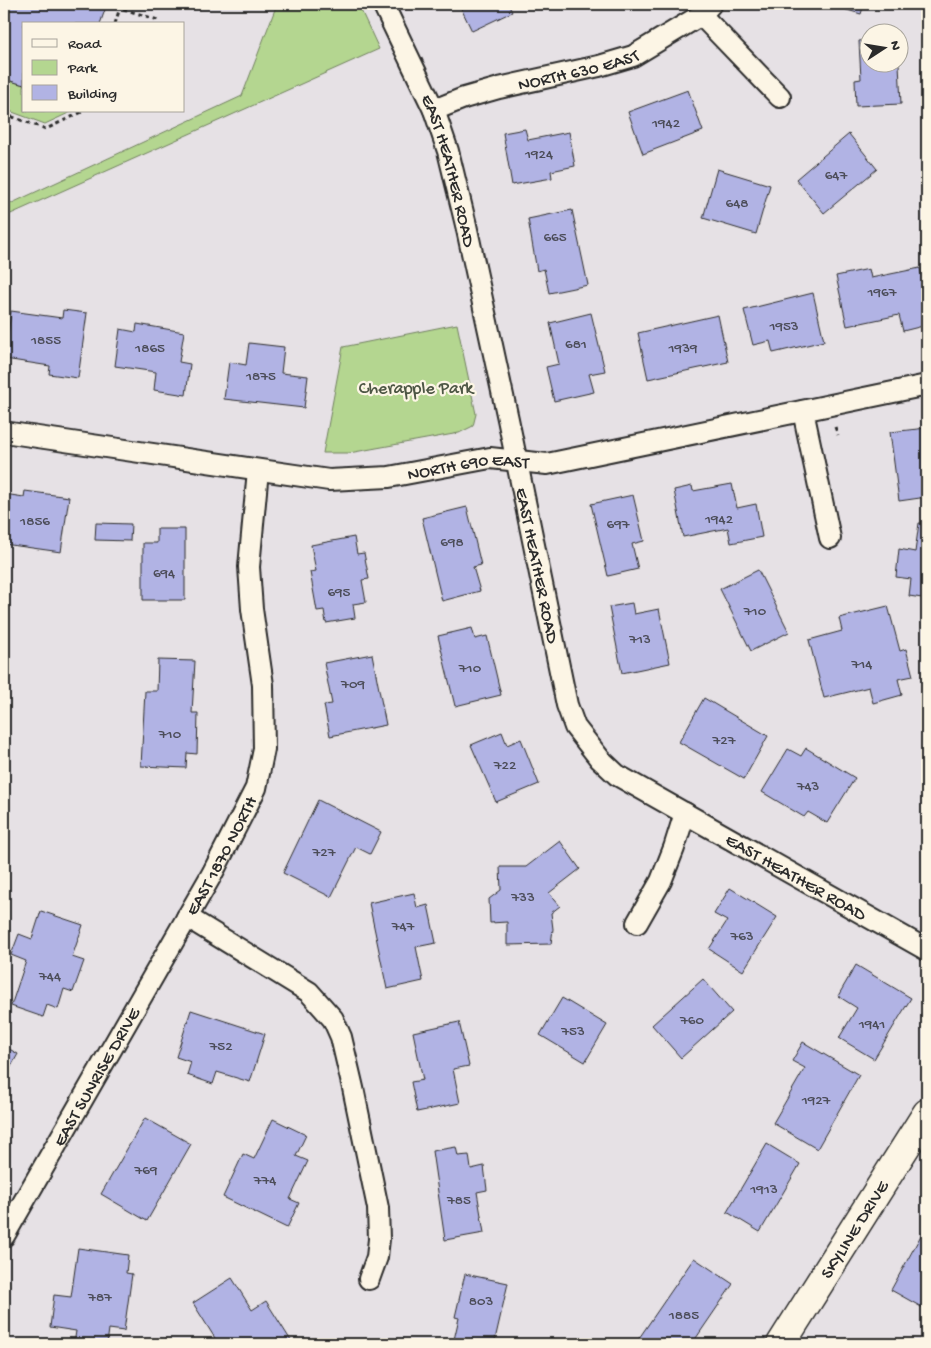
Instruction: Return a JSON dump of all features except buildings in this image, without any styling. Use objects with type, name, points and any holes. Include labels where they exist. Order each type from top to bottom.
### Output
[{"type":"street","name":"EAST HEATHER ROAD","points":[[383,4],[434,110],[448,152],[466,225],[517,461],[567,705],[576,727],[600,759],[617,775],[927,950]]},
{"type":"street","name":"NORTH 630 EAST","points":[[434,110],[464,98],[499,88],[599,66],[633,56],[706,10]]},
{"type":"street","points":[[706,10],[780,97]]},
{"type":"street","name":"NORTH 690 EAST","points":[[4,432],[329,480],[356,480],[490,458],[547,464],[927,385]]},
{"type":"street","points":[[803,411],[830,538]]},
{"type":"street","name":"EAST 1870 NORTH","points":[[258,470],[249,567],[252,609],[262,685],[264,749],[256,788],[187,918],[309,992],[333,1019],[341,1037],[378,1208],[379,1239],[377,1258],[369,1278]]},
{"type":"street","points":[[637,923],[662,881],[685,813]]},
{"type":"street","name":"EAST SUNRISE DRIVE","points":[[4,1236],[187,918]]},
{"type":"street","name":"SKYLINE DRIVE","points":[[781,1344],[927,1113]]},
{"type":"path","points":[[108,4],[121,6],[158,20]]},
{"type":"path","points":[[116,22],[121,6]]},
{"type":"path","points":[[4,114],[46,128],[82,112]]},
{"type":"green space","points":[[277,4],[358,4],[379,49],[4,217],[4,200],[12,203],[242,96]]},
{"type":"green space","points":[[4,79],[22,84],[22,112],[71,112],[45,124],[4,109]]},
{"type":"green space","name":"Cherapple Park","points":[[457,324],[476,414],[473,426],[459,433],[349,453],[323,453],[343,347]]}]
